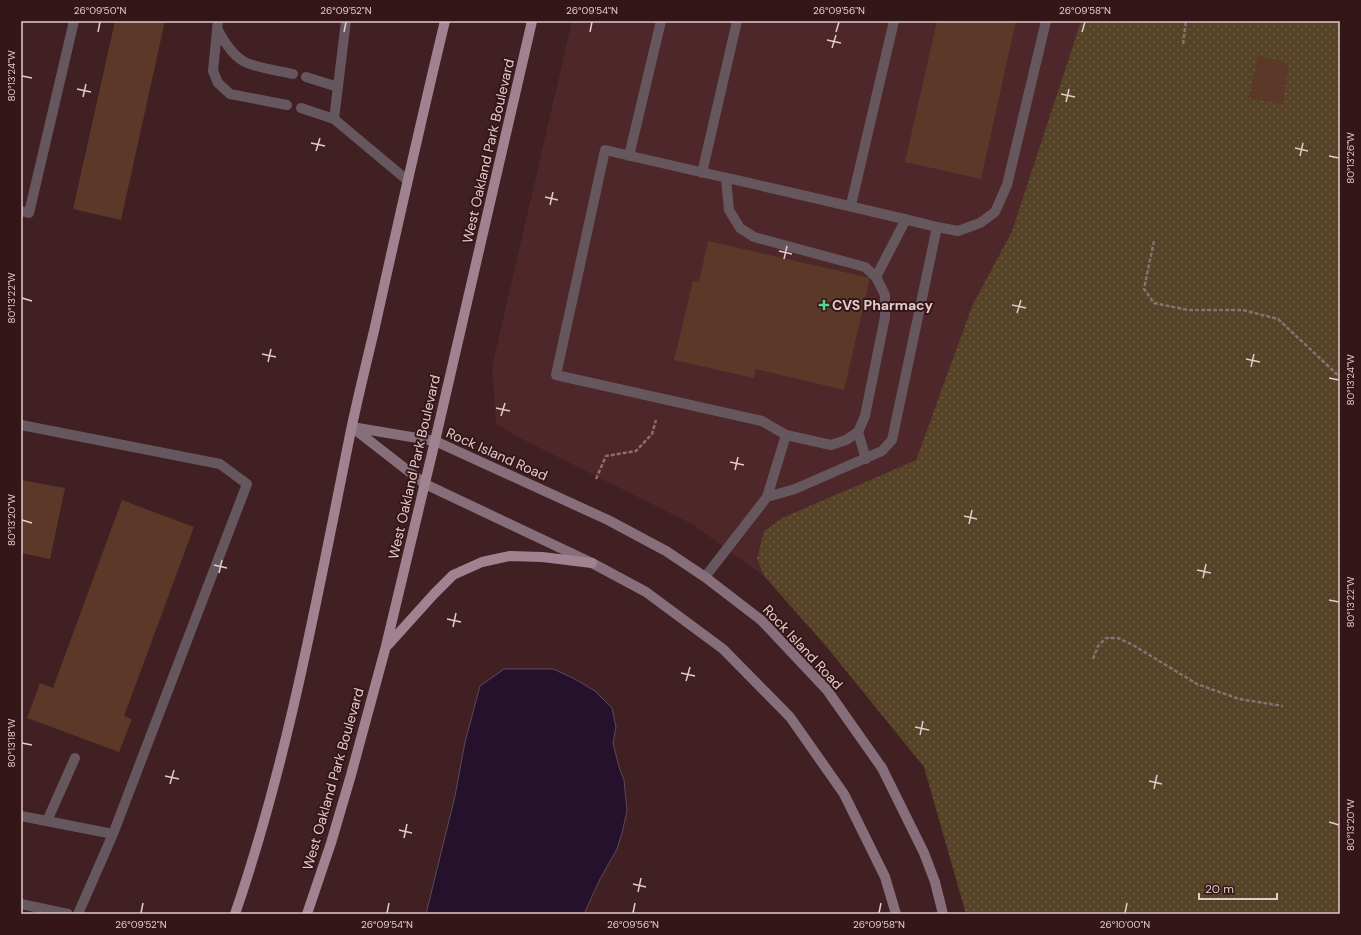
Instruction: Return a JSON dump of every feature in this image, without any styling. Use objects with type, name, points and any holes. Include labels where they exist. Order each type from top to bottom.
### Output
[{"type":"main road","points":[[235,914],[253,862],[277,774],[299,681],[352,427],[407,180],[445,21]]},
{"type":"main road","name":"West Oakland Park Boulevard","points":[[307,914],[331,843],[386,646],[424,484],[436,441],[532,21]]},
{"type":"main road","points":[[352,427],[424,484],[592,563],[646,592],[723,648],[790,717],[844,794],[885,877],[896,914]]},
{"type":"main road","name":"Rock Island Road","points":[[352,427],[436,441],[608,520],[666,551],[705,577],[761,620],[821,684],[882,768],[924,853],[935,882],[943,914]]},
{"type":"main road","points":[[386,646],[453,575],[482,562],[510,556],[542,557],[592,563]]},
{"type":"lane","points":[[21,212],[28,213],[74,21]]},
{"type":"lane","points":[[334,119],[346,21]]},
{"type":"lane","points":[[629,156],[661,21]]},
{"type":"lane","points":[[702,172],[737,21]]},
{"type":"lane","points":[[850,205],[894,21]]},
{"type":"lane","points":[[726,178],[729,210],[740,228],[754,238],[865,267],[876,277],[885,295],[885,317],[865,416],[858,432],[846,440],[831,445],[786,435],[762,421],[556,375],[605,150],[850,205],[937,227],[958,230],[980,223],[995,212],[1007,185],[1046,21]]},
{"type":"lane","points":[[217,25],[226,44],[238,57],[248,63],[293,74]]},
{"type":"lane","points":[[217,25],[214,71],[218,83],[230,94],[287,105]]},
{"type":"lane","points":[[306,77],[338,87]]},
{"type":"lane","points":[[301,108],[334,119],[407,180]]},
{"type":"lane","points":[[876,277],[906,219]]},
{"type":"lane","points":[[767,497],[795,489],[866,459],[882,451],[892,440],[937,227]]},
{"type":"lane","points":[[21,425],[220,464],[247,484],[112,834],[78,914]]},
{"type":"lane","points":[[858,432],[866,459]]},
{"type":"lane","points":[[705,577],[767,497],[786,435]]},
{"type":"lane","points":[[47,821],[75,758]]},
{"type":"lane","points":[[21,816],[112,834]]},
{"type":"lane","points":[[21,904],[68,914]]},
{"type":"path","points":[[1183,44],[1186,21]]},
{"type":"path","points":[[1154,241],[1144,289],[1154,303],[1188,310],[1243,310],[1278,319],[1340,377]]},
{"type":"path","points":[[596,479],[606,456],[636,451],[652,434],[656,420]]},
{"type":"path","points":[[1093,659],[1098,646],[1106,638],[1118,638],[1133,645],[1197,684],[1239,699],[1283,706]]},
{"type":"shaded area","points":[[572,21],[1081,21],[1012,231],[972,306],[916,460],[782,518],[764,531],[757,558],[764,576],[692,524],[518,437],[496,424],[492,367]]},
{"type":"shaded area","points":[[1081,21],[1340,21],[1340,914],[966,914],[924,767],[825,645],[764,576],[757,558],[764,531],[782,518],[916,460],[972,306],[1012,231]]},
{"type":"shaded area","points":[[504,669],[553,669],[573,678],[595,691],[612,708],[616,727],[613,743],[624,780],[627,811],[617,849],[600,879],[584,914],[426,914],[455,796],[465,742],[480,686]]},
{"type":"building","points":[[115,21],[165,21],[121,220],[73,209]]},
{"type":"building","points":[[937,21],[1016,21],[981,179],[905,162]]},
{"type":"building","points":[[1258,56],[1288,63],[1283,104],[1249,98]]},
{"type":"building","name":"CVS Pharmacy","points":[[708,241],[870,278],[844,390],[756,369],[754,378],[674,360],[693,281],[699,282]]},
{"type":"building","points":[[21,480],[65,488],[50,559],[21,553]]},
{"type":"building","points":[[122,500],[194,527],[124,716],[132,719],[119,752],[27,718],[40,683],[53,688]]},
{"type":"place","name":"CVS Pharmacy","points":[[824,305]]}]
